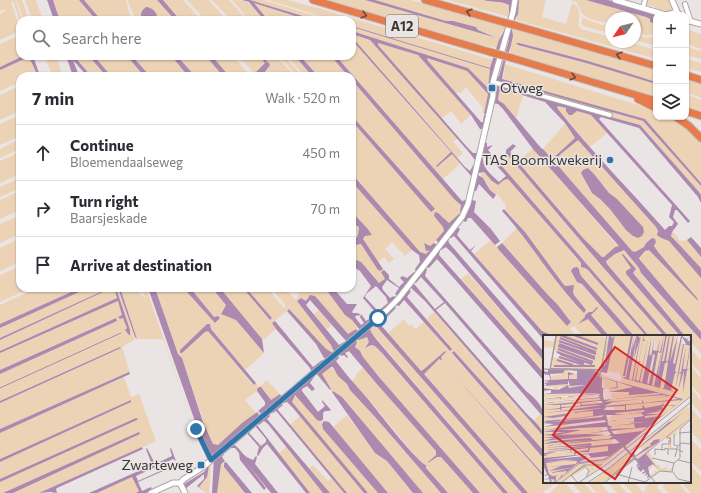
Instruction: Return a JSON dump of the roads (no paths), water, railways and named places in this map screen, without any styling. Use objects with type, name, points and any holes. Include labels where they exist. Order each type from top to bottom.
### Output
[{"type":"highway","name":"A12","points":[[314,0],[653,100]]},
{"type":"highway","name":"A12","points":[[425,0],[653,65]]},
{"type":"highway","points":[[689,76],[701,80]]},
{"type":"highway","name":"A12","points":[[628,92],[653,106]]},
{"type":"highway","points":[[689,112],[701,116]]},
{"type":"highway","points":[[680,120],[701,138]]},
{"type":"street","points":[[151,493],[173,483],[180,483],[213,458],[393,305],[462,217],[468,204],[476,173],[493,96],[494,79],[515,0]]},
{"type":"street","points":[[615,0],[656,12]]},
{"type":"street","points":[[642,8],[645,0]]},
{"type":"street","points":[[672,0],[677,12]]},
{"type":"street","points":[[685,4],[687,12]]},
{"type":"street","points":[[689,21],[701,24]]},
{"type":"street","points":[[494,79],[610,115]]},
{"type":"street","points":[[194,424],[213,458]]},
{"type":"street","points":[[180,483],[185,493]]},
{"type":"waterway","points":[[0,388],[121,333]]},
{"type":"place","name":"Otweg","points":[[492,88]]},
{"type":"place","name":"TAS Boomkwekerij","points":[[610,160]]},
{"type":"place","name":"Zwarteweg","points":[[201,465]]}]
